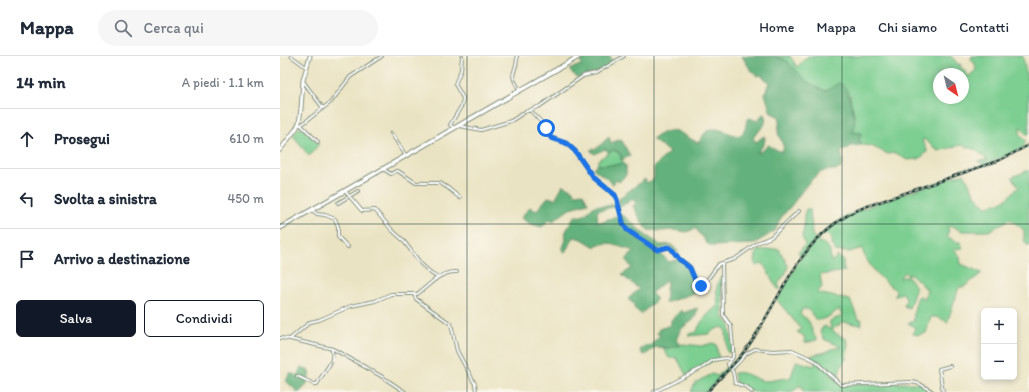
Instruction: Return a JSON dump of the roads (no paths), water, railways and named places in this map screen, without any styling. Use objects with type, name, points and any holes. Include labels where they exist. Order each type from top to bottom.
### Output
[{"type":"main road","points":[[280,228],[580,56]]},
{"type":"street","points":[[291,56],[306,67]]},
{"type":"street","points":[[300,125],[303,80],[310,56]]},
{"type":"street","points":[[280,150],[300,125],[332,101],[350,77],[377,61],[382,56]]},
{"type":"street","points":[[454,128],[450,124],[462,105],[463,98],[455,84],[461,70],[462,56]]},
{"type":"street","points":[[517,56],[513,75],[515,84],[520,90]]},
{"type":"street","points":[[459,125],[481,130],[511,121],[555,96],[583,76],[596,73],[624,56]]},
{"type":"street","points":[[303,80],[323,108]]},
{"type":"street","points":[[530,110],[544,126],[550,137],[568,144],[580,157],[593,177],[615,195],[623,223],[629,231],[657,250],[668,247],[671,248],[679,259],[690,268],[695,280],[701,286],[713,270],[722,263],[735,259],[757,244],[771,237],[799,211]]},
{"type":"street","points":[[300,125],[318,142]]},
{"type":"street","points":[[391,133],[408,154]]},
{"type":"street","points":[[383,169],[391,174],[398,171],[416,183],[440,183],[460,198]]},
{"type":"street","points":[[345,191],[362,211],[373,209],[378,213],[392,230],[403,240],[421,264],[437,277]]},
{"type":"street","points":[[338,203],[358,191]]},
{"type":"street","points":[[312,210],[316,214],[325,215],[335,219],[338,226],[338,237],[348,247]]},
{"type":"street","points":[[722,263],[723,315],[731,326],[734,356],[728,364],[734,372],[736,383],[747,387],[752,392]]},
{"type":"street","points":[[290,339],[310,322],[351,306],[374,301],[391,294],[419,293],[437,277],[457,272]]},
{"type":"street","points":[[414,294],[416,299],[451,324],[457,351],[475,384],[476,392]]},
{"type":"street","points":[[280,338],[332,349],[362,365],[405,392]]},
{"type":"street","points":[[297,376],[317,384],[324,371],[331,364],[332,349]]},
{"type":"street","points":[[730,368],[733,368],[746,354],[754,349],[773,351],[792,350],[814,360],[842,385],[912,382],[920,384],[933,392]]},
{"type":"street","points":[[654,392],[702,368],[713,360],[727,358],[731,360]]},
{"type":"street","points":[[943,392],[939,370],[950,366]]},
{"type":"railway","points":[[707,392],[750,344],[799,261],[827,230],[844,217],[865,207],[1000,160],[1029,145]]}]
